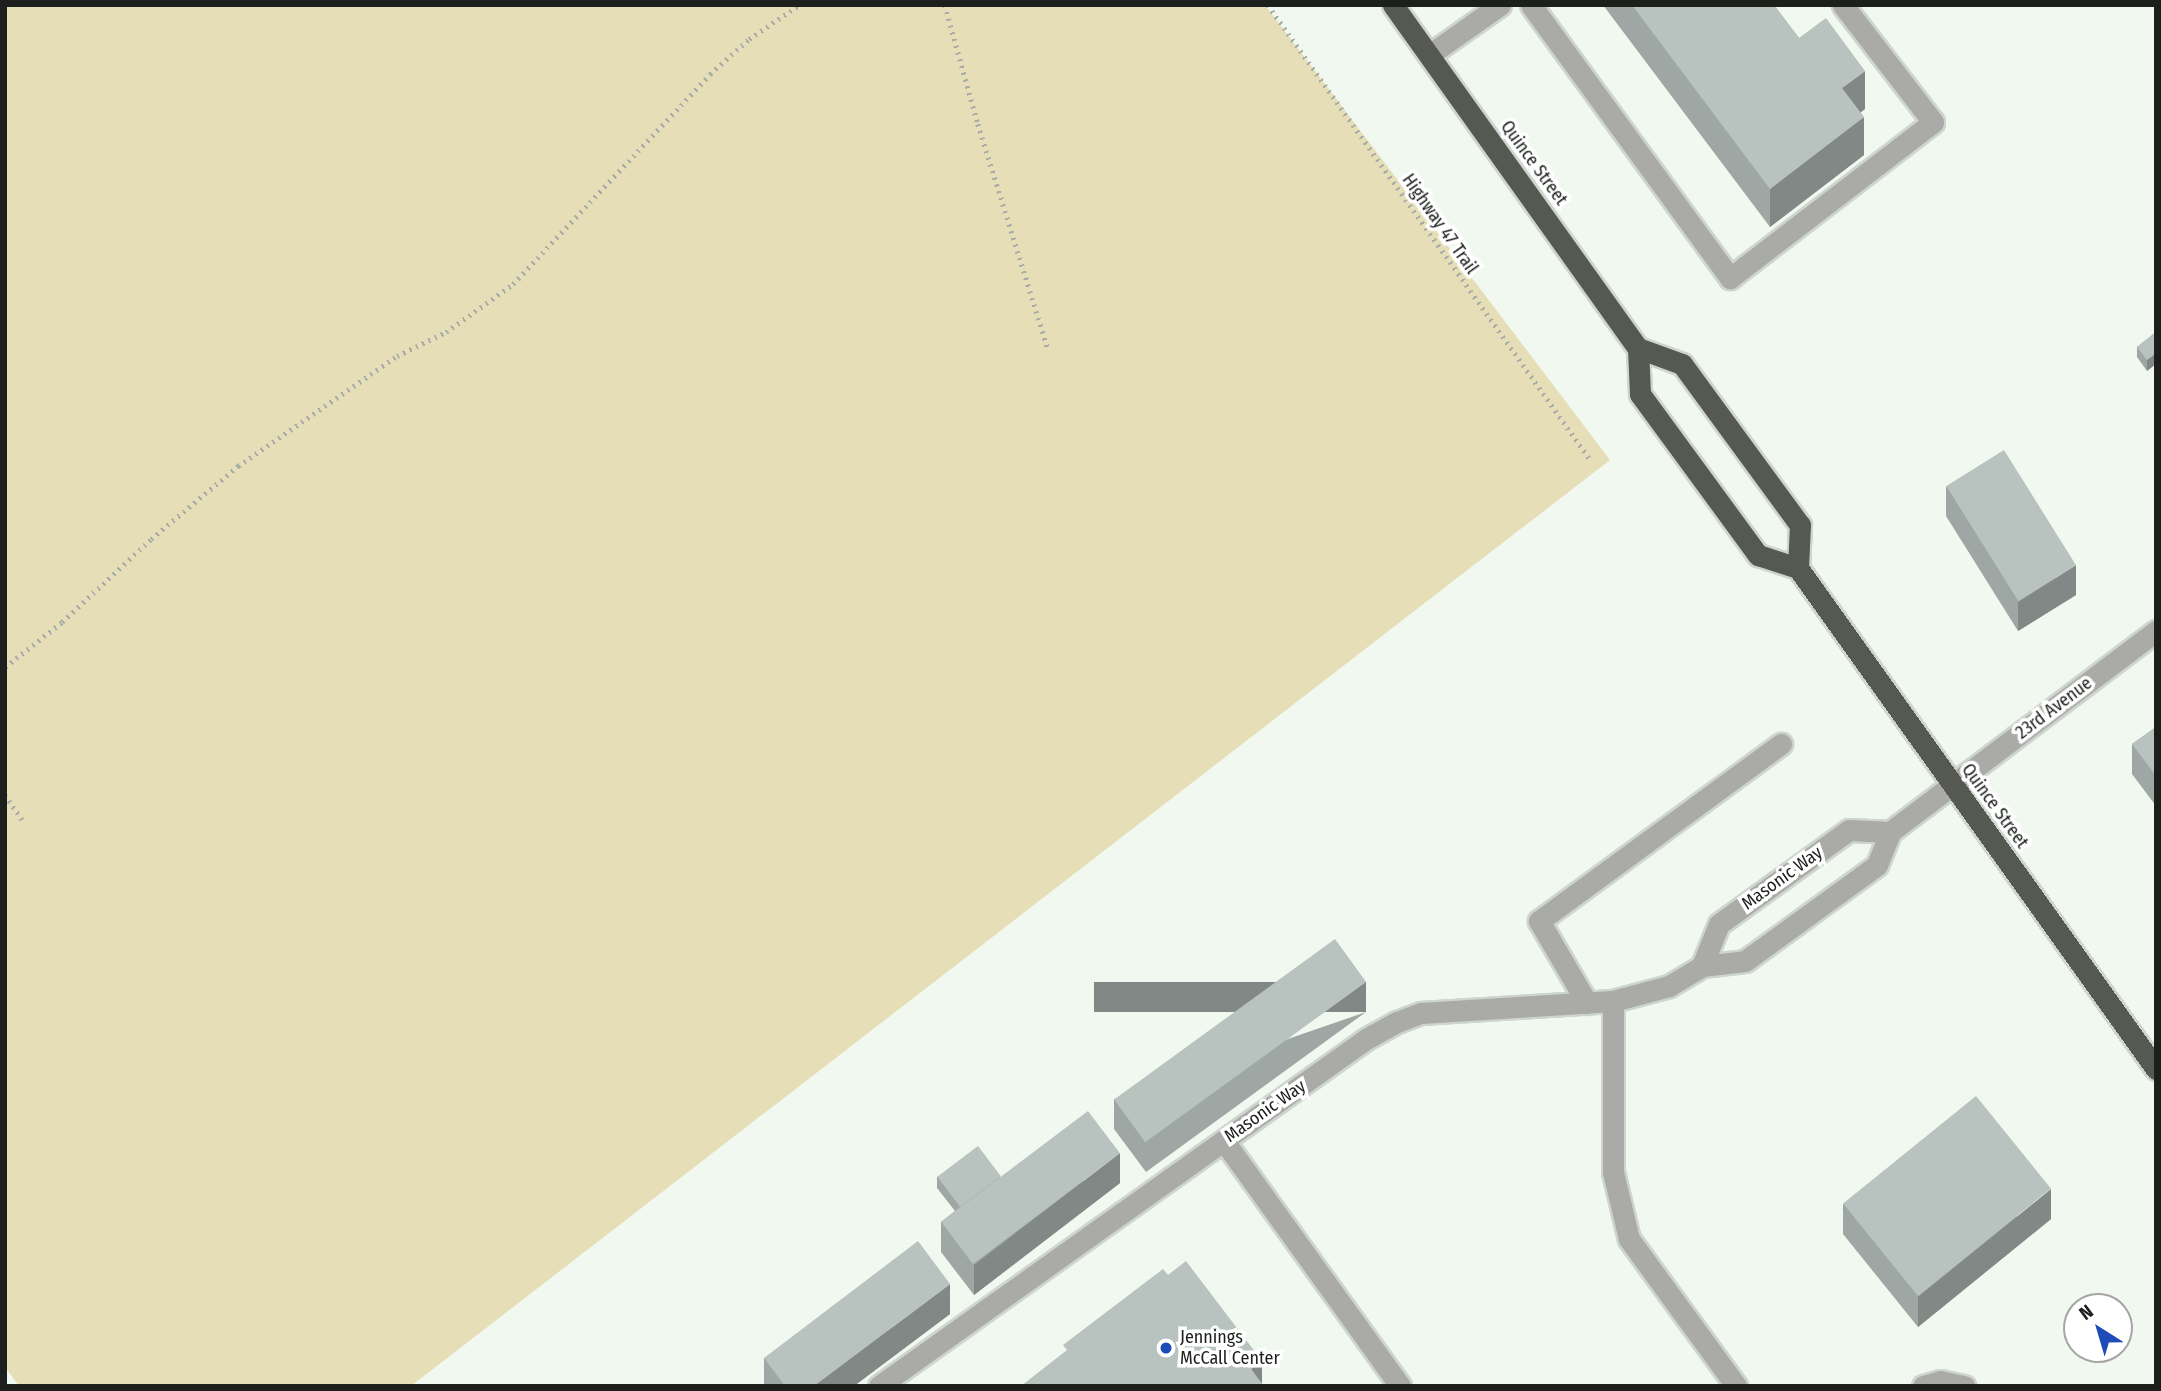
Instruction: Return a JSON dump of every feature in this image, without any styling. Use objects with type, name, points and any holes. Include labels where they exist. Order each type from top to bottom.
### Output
[{"type":"highway","name":"Quince Street","points":[[1393,5],[1638,348]]},
{"type":"highway","points":[[1638,348],[1682,365],[1800,525],[1798,568],[1758,555],[1640,394],[1638,348]]},
{"type":"highway","name":"Quince Street","points":[[1798,568],[2156,1069]]},
{"type":"street","points":[[1429,55],[1500,5]]},
{"type":"street","points":[[1531,5],[1730,278],[1933,122],[1843,5]]},
{"type":"street","name":"23rd Avenue","points":[[1952,786],[2156,631]]},
{"type":"street","points":[[1587,1003],[1539,921],[1781,744]]},
{"type":"street","name":"Masonic Way","points":[[879,1386],[1366,1039],[1421,1013],[1613,1001],[1669,986],[1702,966],[1745,961],[1877,865],[1891,832],[1952,786]]},
{"type":"street","name":"Masonic Way","points":[[1702,966],[1719,925],[1849,830],[1891,832]]},
{"type":"street","points":[[1613,1001],[1613,1172],[1629,1239],[1736,1386]]},
{"type":"street","points":[[1224,1140],[1400,1386]]},
{"type":"street","points":[[1923,1386],[1940,1381],[1964,1386]]},
{"type":"path","points":[[5,667],[62,622],[151,540],[238,466],[386,363],[446,332],[513,284],[710,74],[748,39],[799,5]]},
{"type":"path","points":[[945,5],[978,124],[1048,349]]},
{"type":"path","name":"Highway 47 Trail","points":[[1269,5],[1589,458]]},
{"type":"path","points":[[5,794],[24,824]]},
{"type":"shaded area","points":[[5,5],[1265,5],[1610,460],[411,1386],[19,1386],[5,1367]]},
{"type":"building","points":[[1632,5],[1774,5],[1799,38],[1826,18],[1865,71],[1842,88],[1864,117],[1770,189]]},
{"type":"building","points":[[2156,332],[2156,353],[2147,360],[2137,347]]},
{"type":"building","points":[[2004,450],[2076,565],[2018,601],[1946,486]]},
{"type":"building","points":[[2156,727],[2156,776],[2132,744]]},
{"type":"building","points":[[1335,939],[1366,982],[1145,1142],[1114,1099]]},
{"type":"building","points":[[1976,1096],[2051,1188],[1918,1296],[1843,1204]]},
{"type":"building","points":[[1088,1111],[1120,1153],[973,1264],[941,1222]]},
{"type":"building","points":[[978,1146],[1001,1176],[960,1207],[937,1177]]},
{"type":"building","points":[[918,1241],[950,1284],[814,1386],[785,1386],[764,1358]]},
{"type":"building","points":[[1186,1261],[1262,1361],[1251,1369],[1264,1386],[1021,1386],[1067,1350],[1063,1345],[1163,1269],[1168,1275]]},
{"type":"place","name":"Jennings McCall Center","points":[[1166,1348]]}]
